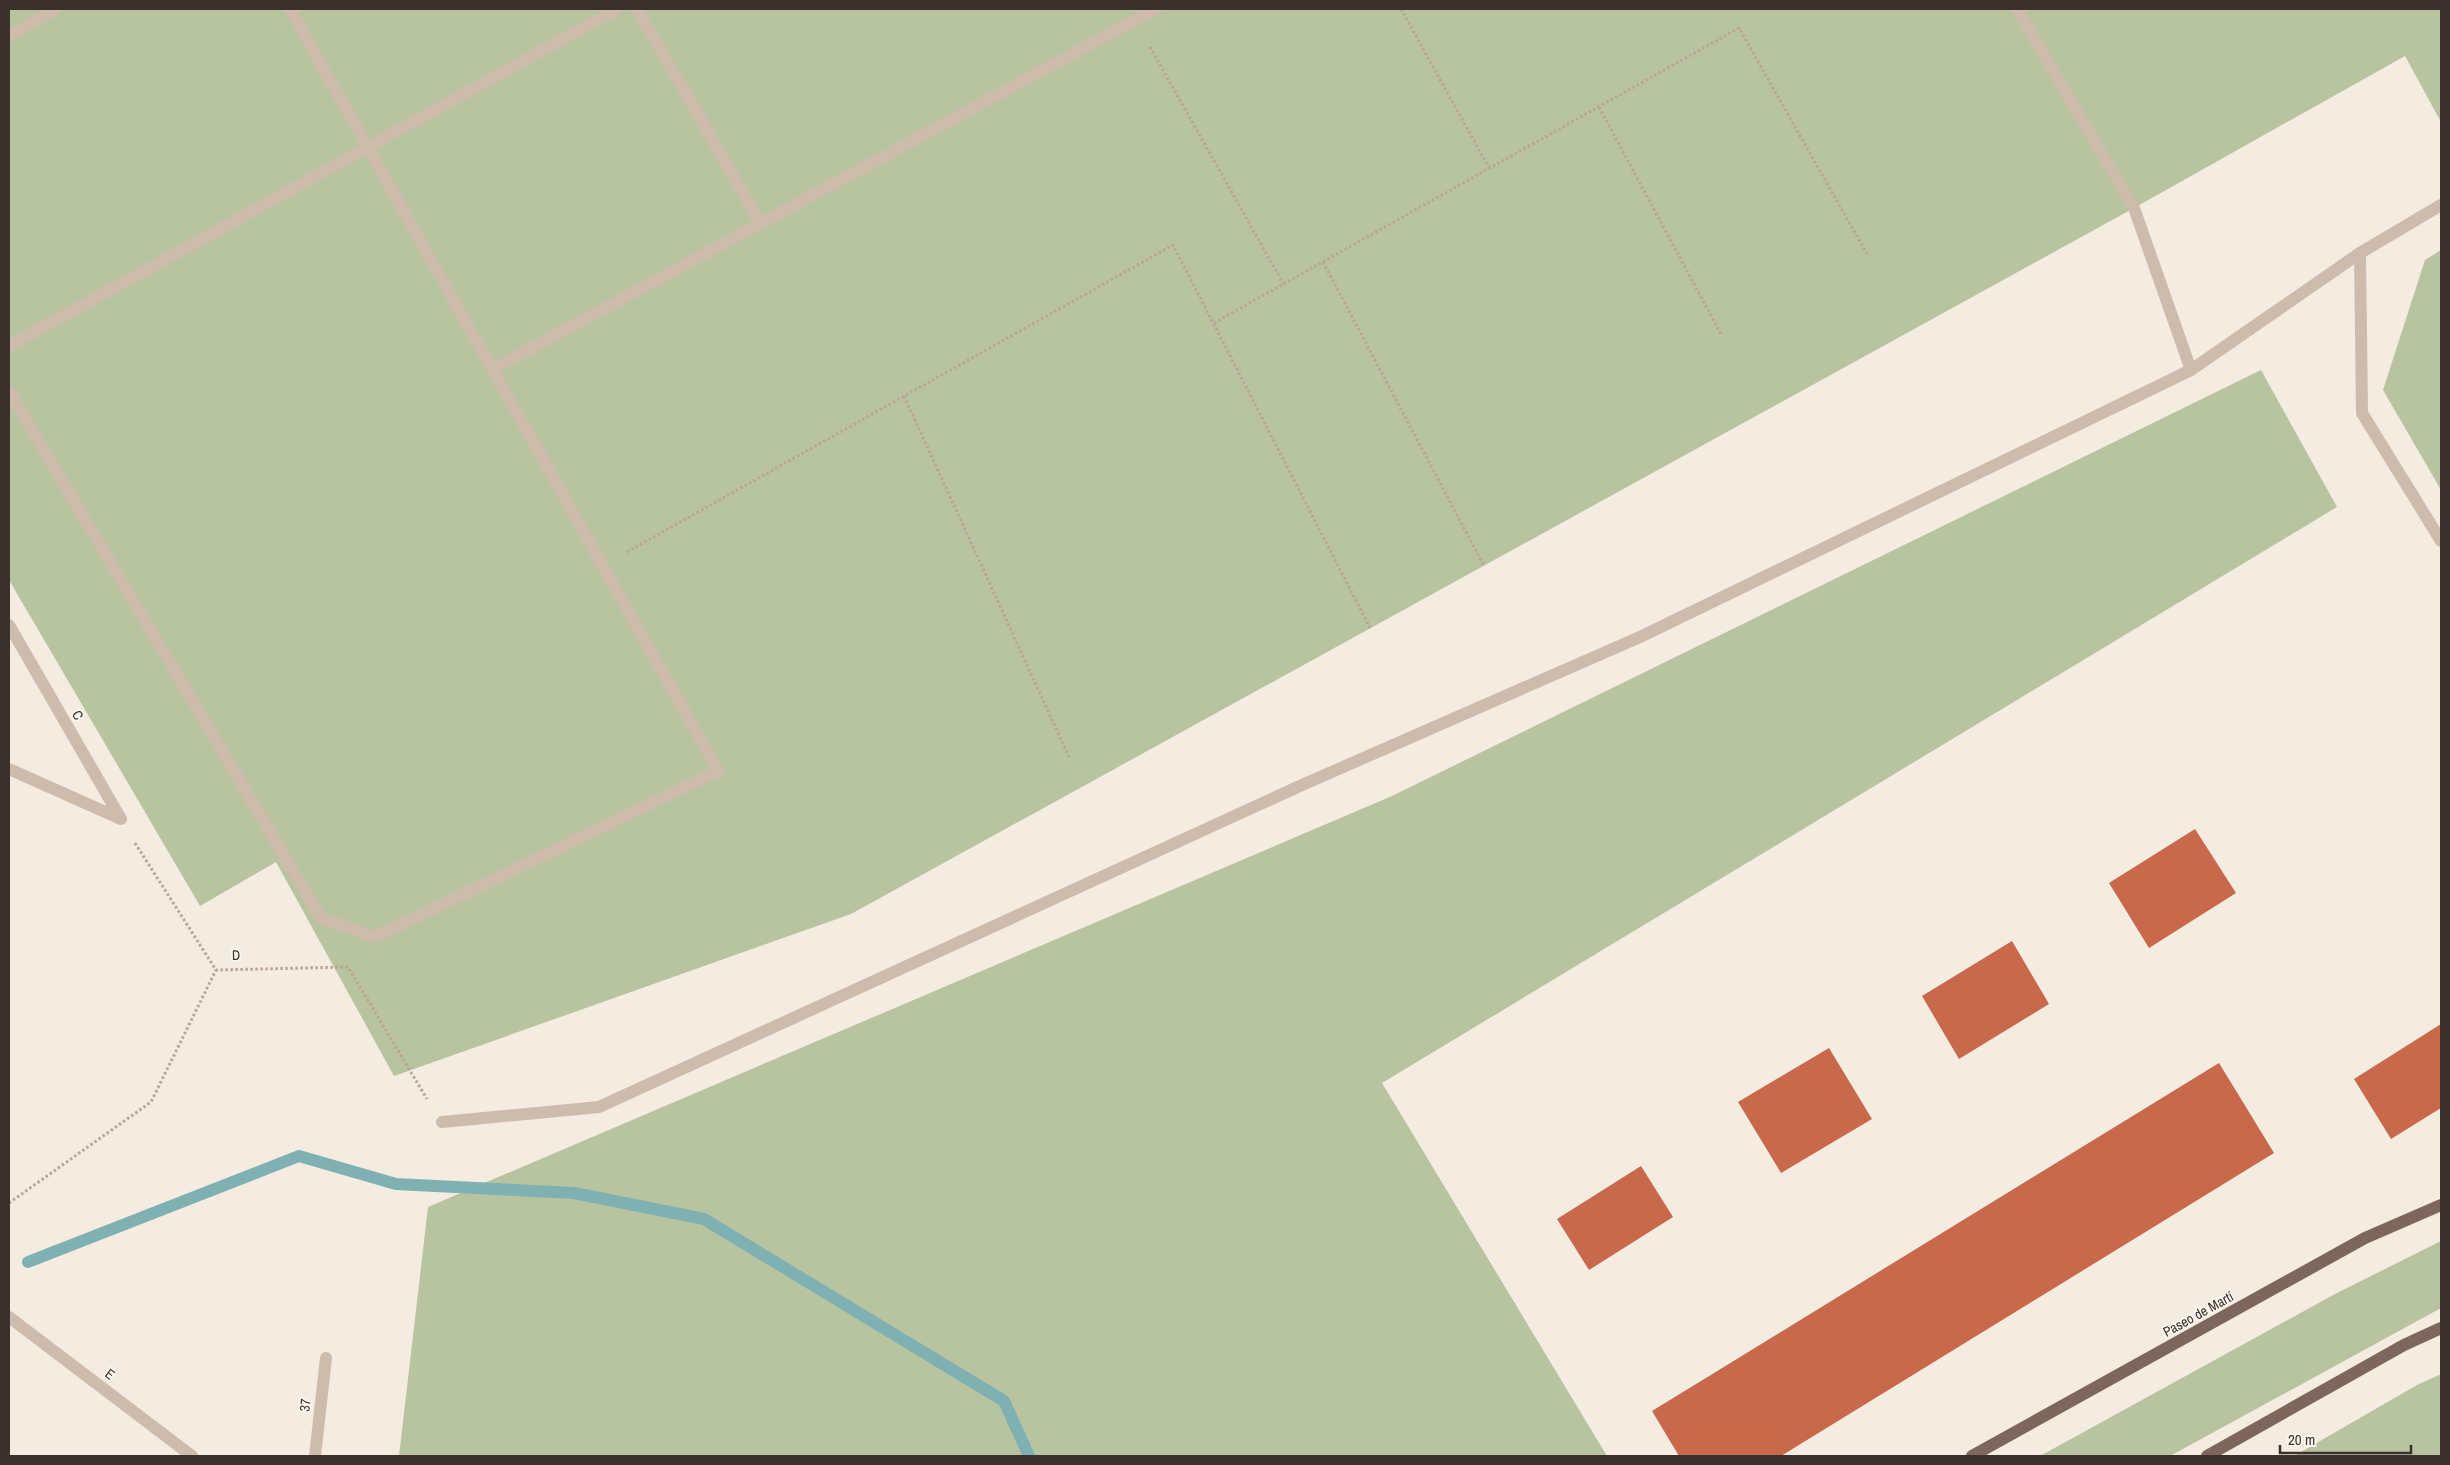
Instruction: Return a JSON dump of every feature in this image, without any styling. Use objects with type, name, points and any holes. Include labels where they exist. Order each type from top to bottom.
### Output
[{"type":"main road","name":"Paseo de Martí","points":[[1972,1456],[2365,1238],[2441,1205]]},
{"type":"main road","points":[[2207,1456],[2404,1345],[2441,1328]]},
{"type":"street","points":[[9,36],[56,9]]},
{"type":"street","points":[[9,391],[320,918],[375,937],[718,770],[290,9]]},
{"type":"street","points":[[9,346],[617,9]]},
{"type":"street","points":[[637,9],[761,224]]},
{"type":"street","points":[[493,370],[1155,9]]},
{"type":"street","points":[[2017,9],[2134,208],[2191,370]]},
{"type":"street","points":[[442,1122],[599,1107],[1302,785],[1640,637],[2191,370],[2360,253],[2441,205]]},
{"type":"street","points":[[2360,253],[2362,413],[2441,541]]},
{"type":"street","name":"C","points":[[9,625],[120,819]]},
{"type":"street","points":[[9,769],[120,819]]},
{"type":"street","name":"E","points":[[9,1317],[192,1456]]},
{"type":"street","name":"37","points":[[315,1456],[326,1358]]},
{"type":"path","points":[[1401,9],[1490,168]]},
{"type":"path","points":[[1135,20],[1284,285]]},
{"type":"path","points":[[1214,323],[1739,28],[1867,254]]},
{"type":"path","points":[[1598,107],[1722,336]]},
{"type":"path","points":[[603,566],[1173,245],[1370,628]]},
{"type":"path","points":[[1323,262],[1484,566]]},
{"type":"path","points":[[904,396],[1069,757]]},
{"type":"path","name":"D","points":[[120,819],[216,970],[348,968],[442,1122]]},
{"type":"path","points":[[9,1203],[151,1102],[216,970]]},
{"type":"green space","points":[[9,9],[2441,9],[2441,122],[2405,56],[2134,208],[851,914],[394,1076],[276,862],[200,906],[9,580]]},
{"type":"green space","points":[[2441,250],[2441,490],[2383,390],[2425,260]]},
{"type":"green space","points":[[2261,370],[2337,507],[1382,1083],[1607,1456],[399,1456],[428,1207],[1392,796]]},
{"type":"green space","points":[[2441,1241],[2441,1308],[2170,1456],[2040,1456],[2335,1294]]},
{"type":"green space","points":[[2441,1374],[2441,1456],[2294,1456],[2417,1385]]},
{"type":"building","points":[[2195,829],[2236,893],[2149,948],[2109,883]]},
{"type":"building","points":[[2012,941],[2049,1004],[1959,1059],[1922,996]]},
{"type":"building","points":[[2441,1024],[2441,1108],[2391,1139],[2354,1079]]},
{"type":"building","points":[[1829,1048],[1872,1119],[1781,1173],[1738,1102]]},
{"type":"building","points":[[2219,1063],[2274,1153],[1781,1456],[1679,1456],[1652,1411]]},
{"type":"building","points":[[1641,1166],[1673,1217],[1589,1270],[1557,1219]]},
{"type":"waterway","points":[[28,1262],[299,1156],[396,1184],[574,1193],[704,1219],[1004,1401],[1029,1456]]}]
